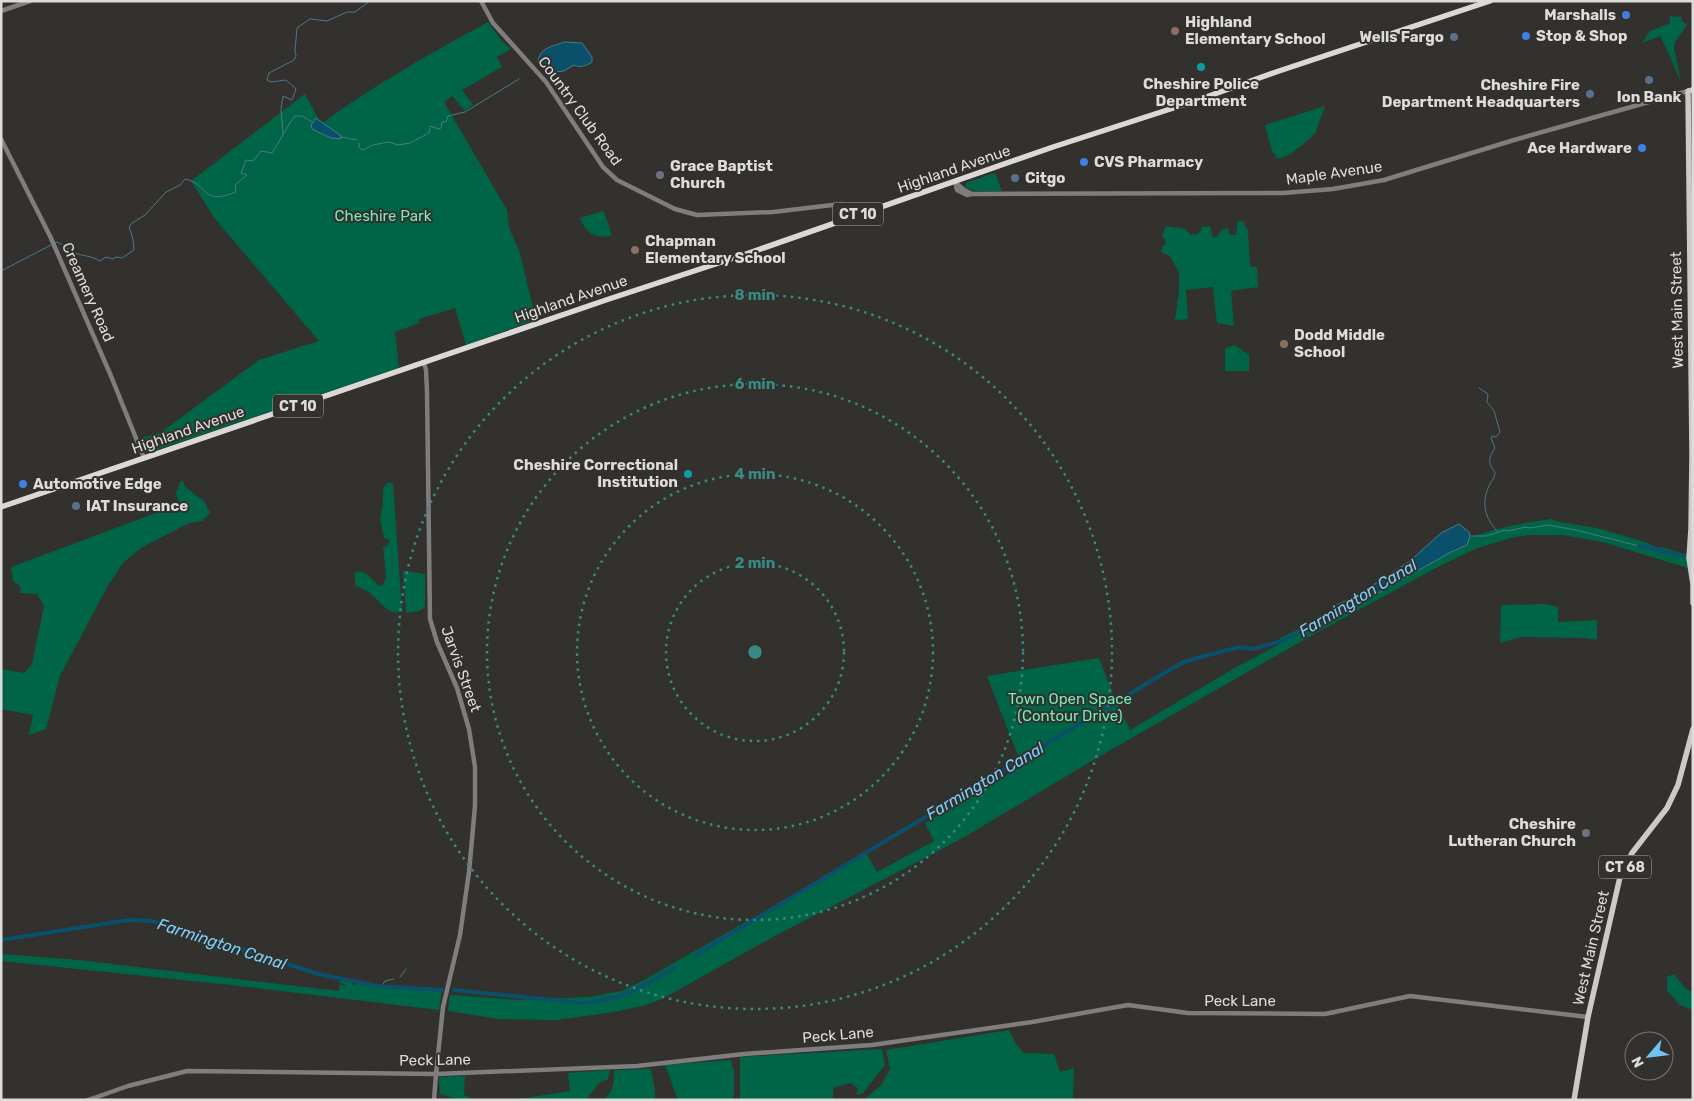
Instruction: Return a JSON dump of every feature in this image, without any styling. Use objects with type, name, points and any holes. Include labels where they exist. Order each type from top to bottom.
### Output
[{"type":"highway","name":"Highland Avenue","points":[[1,507],[749,253],[1053,147],[1490,1]]},
{"type":"main road","name":"West Main Street","points":[[1690,90],[1692,528],[1689,558],[1693,582],[1693,603]]},
{"type":"main road","name":"West Main Street","points":[[1692,528],[1693,535]]},
{"type":"main road","name":"West Main Street","points":[[1574,1100],[1588,1017],[1620,877],[1632,853],[1667,808],[1678,784],[1693,729]]},
{"type":"street","points":[[1,11],[30,1]]},
{"type":"street","name":"Country Club Road","points":[[481,1],[493,23],[542,78],[570,116],[603,167],[617,180],[675,209],[692,214],[773,212],[841,204],[846,205],[852,216]]},
{"type":"street","name":"Maple Avenue","points":[[955,182],[972,194],[1284,194],[1332,189],[1384,180],[1514,140],[1690,90]]},
{"type":"street","name":"Creamery Road","points":[[1,139],[51,240],[111,376],[144,458]]},
{"type":"street","name":"Jarvis Street","points":[[424,363],[427,392],[430,619],[437,642],[457,688],[469,729],[475,766],[475,806],[469,872],[460,935],[443,1007],[434,1100]]},
{"type":"street","name":"Peck Lane","points":[[88,1100],[128,1086],[187,1071],[436,1074],[637,1066],[763,1052],[872,1045],[1048,1020],[1128,1005],[1188,1013],[1325,1014],[1410,996],[1588,1017]]},
{"type":"green space","points":[[1670,16],[1682,17],[1681,20],[1687,25],[1675,42],[1674,48],[1681,82],[1660,36],[1642,43],[1650,31],[1670,23]]},
{"type":"green space","name":"Cheshire Park","points":[[488,22],[501,40],[511,49],[497,57],[502,67],[462,90],[473,105],[465,111],[452,96],[444,102],[507,210],[509,228],[519,250],[535,320],[466,345],[455,308],[419,319],[419,323],[395,332],[399,367],[393,370],[153,451],[145,448],[140,438],[160,433],[259,360],[319,341],[215,219],[191,181],[305,94],[321,124],[382,83]]},
{"type":"green space","points":[[1325,106],[1316,133],[1291,154],[1278,159],[1272,151],[1265,125]]},
{"type":"green space","points":[[995,173],[1002,191],[976,191],[965,188],[966,183]]},
{"type":"green space","points":[[602,211],[612,235],[601,237],[592,234],[585,228],[580,218]]},
{"type":"green space","points":[[1238,221],[1243,221],[1248,231],[1250,265],[1257,267],[1258,287],[1231,291],[1234,326],[1217,323],[1213,287],[1186,290],[1188,319],[1175,320],[1179,293],[1179,273],[1170,256],[1161,250],[1166,242],[1162,235],[1166,226],[1185,229],[1191,235],[1197,234],[1201,231],[1202,227],[1210,226],[1213,238],[1218,236],[1221,230],[1228,228],[1230,235],[1236,235]]},
{"type":"green space","points":[[1235,345],[1249,355],[1249,371],[1225,371],[1225,348]]},
{"type":"green space","points":[[183,480],[184,486],[204,501],[210,513],[202,521],[189,523],[141,548],[123,563],[107,587],[60,676],[46,729],[29,735],[33,715],[1,709],[1,669],[24,673],[32,664],[44,606],[37,594],[20,593],[21,587],[13,581],[11,567],[180,504],[176,493],[180,482]]},
{"type":"green space","points":[[387,483],[393,483],[402,612],[392,611],[384,607],[370,593],[355,585],[355,572],[365,573],[379,586],[383,585],[386,577],[383,547],[387,546],[390,540],[384,538],[380,518],[383,506],[383,489]]},
{"type":"green space","name":"Town Open Space (Contour Drive)","points":[[1551,519],[1558,522],[1597,528],[1645,542],[1655,547],[1688,555],[1688,568],[1603,542],[1562,535],[1529,535],[1477,548],[1432,570],[1309,637],[1100,756],[961,839],[773,937],[662,999],[642,1006],[608,1013],[555,1020],[499,1019],[448,1011],[450,995],[519,1000],[588,997],[622,991],[866,853],[877,872],[934,841],[925,823],[1022,766],[987,676],[1099,658],[1115,699],[1130,730],[1233,669],[1280,644],[1280,638],[1328,614],[1421,561],[1469,538],[1489,531]]},
{"type":"green space","points":[[403,571],[425,574],[425,607],[419,611],[406,613]]},
{"type":"green space","points":[[1546,604],[1558,607],[1558,622],[1597,620],[1597,640],[1586,638],[1521,637],[1500,643],[1501,605]]},
{"type":"green space","points":[[1,954],[79,960],[338,991],[340,985],[346,988],[344,984],[338,982],[341,980],[349,981],[353,985],[360,983],[375,987],[419,989],[423,987],[442,990],[439,1010],[231,985],[1,961]]},
{"type":"green space","points":[[1674,974],[1684,987],[1693,993],[1693,1007],[1690,1009],[1680,1005],[1667,991],[1667,977]]},
{"type":"green space","points":[[1009,1030],[1016,1044],[1024,1053],[1054,1054],[1060,1072],[1074,1068],[1073,1100],[864,1100],[882,1084],[890,1069],[886,1050]]},
{"type":"green space","points":[[882,1049],[885,1065],[863,1093],[856,1095],[858,1088],[850,1083],[833,1088],[833,1100],[740,1100],[740,1057]]},
{"type":"green space","points":[[731,1060],[734,1071],[734,1097],[732,1100],[678,1100],[665,1065]]},
{"type":"green space","points":[[651,1069],[655,1100],[604,1100],[612,1090],[614,1070]]},
{"type":"green space","points":[[610,1070],[608,1079],[599,1083],[586,1100],[512,1100],[570,1091],[568,1073]]},
{"type":"green space","points":[[465,1076],[464,1095],[475,1100],[460,1100],[440,1094],[439,1077]]},
{"type":"water","points":[[565,42],[582,43],[592,57],[592,62],[583,66],[574,65],[564,71],[547,73],[538,63],[541,54],[551,46]]},
{"type":"water","points":[[316,118],[340,135],[341,139],[331,138],[312,129],[311,125]]},
{"type":"water","points":[[1459,524],[1469,532],[1470,536],[1467,545],[1451,552],[1339,615],[1335,609],[1338,604],[1355,597],[1410,561],[1441,533]]},
{"type":"waterway","points":[[54,243],[57,242],[75,253],[100,261],[106,257],[113,259],[116,257],[122,258],[134,250],[129,227],[132,223],[145,215],[166,192],[180,185],[185,179],[198,185],[206,193],[217,197],[236,192],[235,185],[247,175],[241,173],[246,160],[253,161],[261,151],[272,153],[283,135],[281,108],[283,96],[292,100],[296,89],[286,80],[271,82],[267,80],[269,73],[294,60],[296,56],[297,28],[310,19],[327,21],[347,12],[355,12],[370,1]]},
{"type":"waterway","points":[[359,143],[359,147],[363,150],[373,145],[389,142],[398,145],[410,143],[429,133],[430,126],[441,128],[442,122],[446,122],[448,116],[465,112],[519,79]]},
{"type":"waterway","points":[[283,135],[295,116],[302,116],[312,122]]},
{"type":"waterway","points":[[341,137],[357,140]]},
{"type":"waterway","points":[[1,271],[51,245]]},
{"type":"waterway","points":[[1479,388],[1488,394],[1487,402],[1494,411],[1500,432],[1496,437],[1492,436],[1491,438],[1495,448],[1490,457],[1490,463],[1495,474],[1485,498],[1487,516],[1497,531]]},
{"type":"waterway","points":[[1470,536],[1486,536],[1505,530],[1548,525],[1639,546]]},
{"type":"waterway","name":"Farmington Canal","points":[[1639,546],[1683,556]]},
{"type":"waterway","name":"Farmington Canal","points":[[696,955],[1184,662],[1240,647],[1253,649],[1282,641],[1317,625],[1341,609]]},
{"type":"waterway","name":"Farmington Canal","points":[[1,940],[129,920],[151,921],[318,974],[378,986],[442,990]]},
{"type":"waterway","name":"Farmington Canal","points":[[454,990],[582,1003],[620,996],[674,968]]},
{"type":"waterway","points":[[400,977],[406,969]]},
{"type":"waterway","points":[[382,986],[385,981],[394,979]]},
{"type":"place","name":"Marshalls","points":[[1626,15]]},
{"type":"place","name":"Highland Elementary School","points":[[1175,31]]},
{"type":"place","name":"Stop & Shop","points":[[1526,36]]},
{"type":"place","name":"Wells Fargo","points":[[1454,37]]},
{"type":"place","name":"Cheshire Police Department","points":[[1201,67]]},
{"type":"place","name":"Ion Bank","points":[[1649,80]]},
{"type":"place","name":"Cheshire Fire Department Headquarters","points":[[1590,94]]},
{"type":"place","name":"Ace Hardware","points":[[1642,148]]},
{"type":"place","name":"CVS Pharmacy","points":[[1084,162]]},
{"type":"place","name":"Grace Baptist Church","points":[[660,175]]},
{"type":"place","name":"Citgo","points":[[1015,178]]},
{"type":"place","name":"Chapman Elementary School","points":[[635,250]]},
{"type":"place","name":"Dodd Middle School","points":[[1284,344]]},
{"type":"place","name":"Cheshire Correctional Institution","points":[[688,474]]},
{"type":"place","name":"Automotive Edge","points":[[23,484]]},
{"type":"place","name":"IAT Insurance","points":[[76,506]]},
{"type":"place","name":"Cheshire Lutheran Church","points":[[1586,833]]}]
